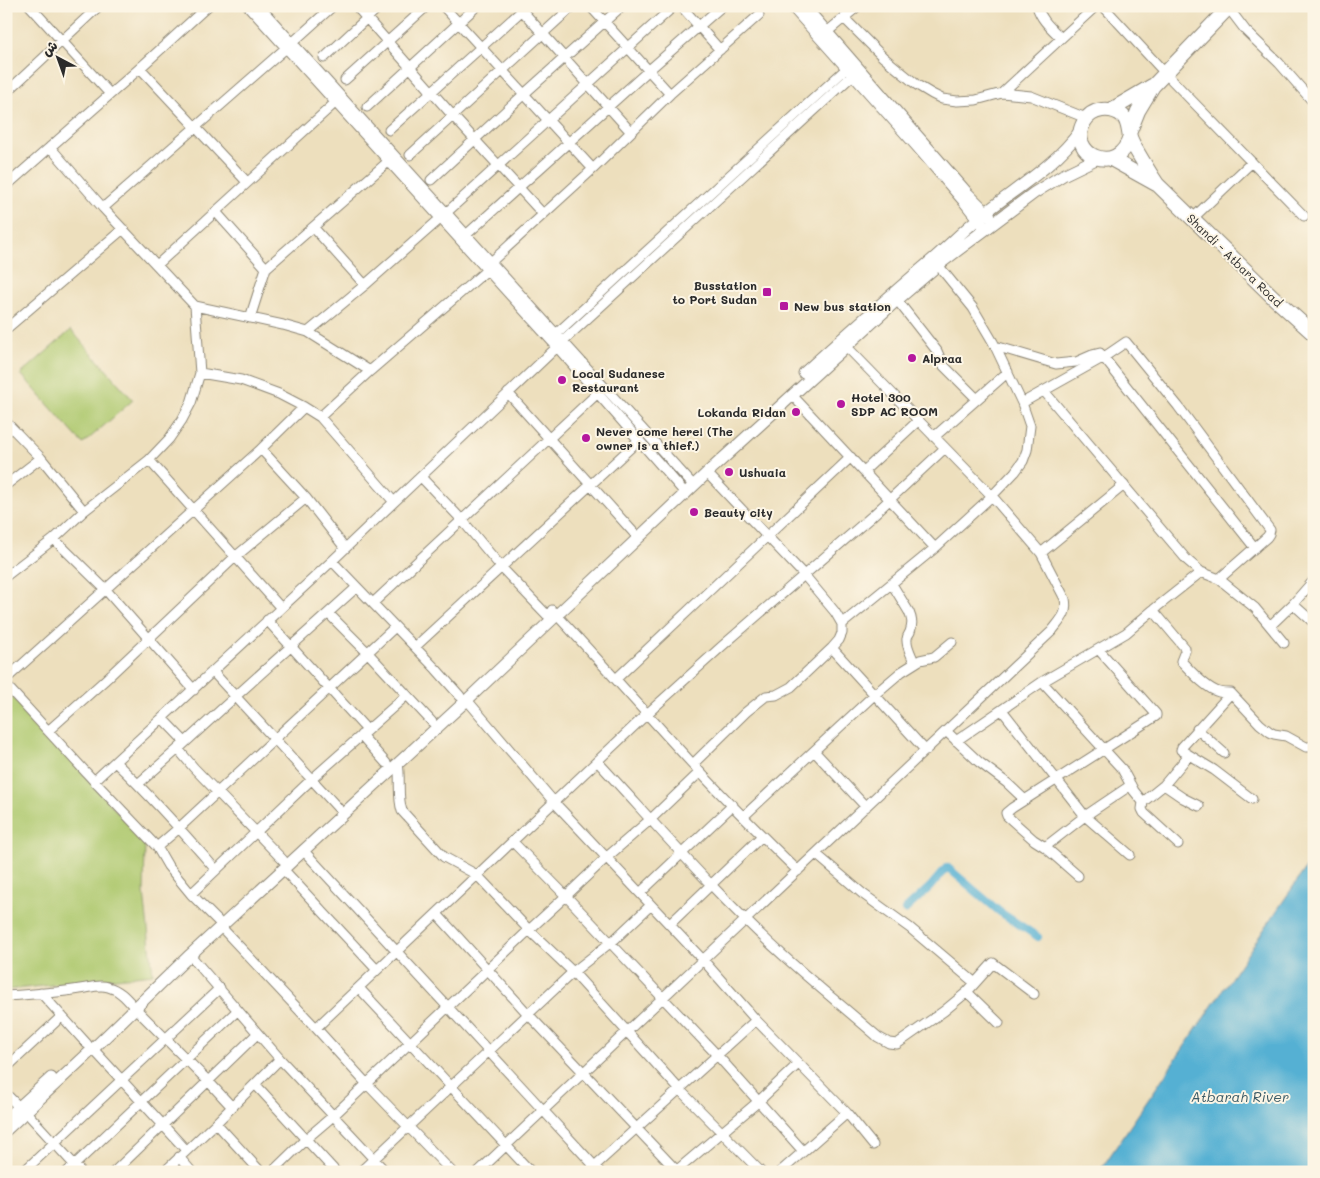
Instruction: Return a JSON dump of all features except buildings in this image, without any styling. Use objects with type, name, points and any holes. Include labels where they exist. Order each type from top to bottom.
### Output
[{"type":"highway","points":[[1130,134],[1128,124],[1118,112],[1111,110],[1097,111],[1091,114],[1083,125],[1081,140],[1084,148],[1090,154],[1104,158],[1118,156],[1124,151],[1142,104],[1153,86],[1229,7]]},
{"type":"highway","points":[[1111,110],[1153,86]]},
{"type":"highway","name":"Shandi - Atbara Road","points":[[1130,134],[1157,184],[1273,297],[1314,334]]},
{"type":"highway","name":"Shandi - Atbara Road","points":[[1104,158],[1157,184]]},
{"type":"main road","points":[[792,6],[850,72],[966,197],[986,212]]},
{"type":"main road","points":[[804,6],[966,197],[984,202],[990,225]]},
{"type":"main road","points":[[6,1130],[23,1110],[282,865],[338,808],[392,763],[463,698],[891,294],[986,212],[1052,163],[1072,143],[1083,125]]},
{"type":"main road","points":[[552,614],[634,533],[687,487],[707,473],[792,394],[938,265],[1050,182],[1104,158]]},
{"type":"main road","points":[[966,197],[968,228]]},
{"type":"main road","points":[[282,865],[303,850],[432,722],[463,698]]},
{"type":"main road","points":[[132,1006],[190,955],[219,924]]},
{"type":"main road","points":[[6,1119],[23,1110]]},
{"type":"street","points":[[30,6],[110,94]]},
{"type":"street","points":[[6,93],[99,6]]},
{"type":"street","points":[[6,186],[208,6]]},
{"type":"street","points":[[248,6],[289,45],[687,487]]},
{"type":"street","points":[[259,6],[336,102],[366,130],[389,161],[466,236],[489,266],[556,334],[560,344]]},
{"type":"street","points":[[103,208],[333,6]]},
{"type":"street","points":[[356,6],[543,214]]},
{"type":"street","points":[[324,58],[380,6]]},
{"type":"street","points":[[345,80],[427,6]]},
{"type":"street","points":[[443,6],[593,169]]},
{"type":"street","points":[[367,107],[477,6]]},
{"type":"street","points":[[410,155],[573,6]]},
{"type":"street","points":[[590,6],[670,94]]},
{"type":"street","points":[[431,180],[622,6]]},
{"type":"street","points":[[308,332],[444,216],[674,6]]},
{"type":"street","points":[[681,6],[720,50]]},
{"type":"street","points":[[466,236],[608,106],[722,6]]},
{"type":"street","points":[[827,32],[858,6]]},
{"type":"street","points":[[1037,6],[1039,14],[1044,21],[1061,38]]},
{"type":"street","points":[[1002,93],[1096,6]]},
{"type":"street","points":[[1103,6],[1165,73],[1304,216]]},
{"type":"street","points":[[1229,7],[1246,31],[1279,63],[1314,103]]},
{"type":"street","points":[[389,130],[433,92],[523,8],[543,34],[631,132]]},
{"type":"street","points":[[320,418],[370,371],[489,266],[670,94],[759,15]]},
{"type":"street","points":[[844,18],[883,57],[917,85],[932,94],[956,101],[976,100],[1002,93],[1031,96],[1083,125]]},
{"type":"street","points":[[140,68],[247,182]]},
{"type":"street","points":[[556,334],[647,250],[850,72]]},
{"type":"street","points":[[94,781],[332,561],[850,72]]},
{"type":"street","points":[[157,265],[336,102]]},
{"type":"street","points":[[50,147],[103,208],[195,306],[308,332],[370,371]]},
{"type":"street","points":[[250,318],[266,268],[389,161]]},
{"type":"street","points":[[1192,219],[1252,162]]},
{"type":"street","points":[[216,212],[266,268]]},
{"type":"street","points":[[313,227],[365,285]]},
{"type":"street","points":[[6,329],[123,229]]},
{"type":"street","points":[[647,250],[654,258]]},
{"type":"street","points":[[842,624],[935,548],[992,496],[1024,461],[1030,426],[1022,403],[995,346],[973,308],[938,265]]},
{"type":"street","points":[[897,300],[937,351],[943,365],[977,400]]},
{"type":"street","points":[[6,576],[54,539],[84,510],[149,460],[169,439],[191,404],[200,374],[195,306]]},
{"type":"street","points":[[1022,403],[1104,357],[1126,342],[1178,406],[1270,530],[1269,534],[1255,548],[1219,579]]},
{"type":"street","points":[[478,1172],[1052,631],[1066,612],[1065,599],[1041,553],[992,496],[846,346]]},
{"type":"street","points":[[995,346],[1056,364],[1076,362],[1100,353],[1255,548]]},
{"type":"street","points":[[934,437],[1008,372]]},
{"type":"street","points":[[200,374],[241,380],[279,394],[304,407],[320,418],[394,502]]},
{"type":"street","points":[[600,390],[639,440],[687,487]]},
{"type":"street","points":[[373,603],[600,390]]},
{"type":"street","points":[[1044,391],[1186,560],[1201,572],[1219,579],[1255,608],[1284,643]]},
{"type":"street","points":[[508,393],[548,440],[634,533]]},
{"type":"street","points":[[792,394],[935,548]]},
{"type":"street","points":[[6,678],[262,450],[304,407]]},
{"type":"street","points":[[864,471],[919,420]]},
{"type":"street","points":[[6,422],[40,458],[84,510]]},
{"type":"street","points":[[415,647],[639,440]]},
{"type":"street","points":[[316,1028],[648,713],[805,576],[945,448]]},
{"type":"street","points":[[262,450],[306,498],[345,548]]},
{"type":"street","points":[[616,679],[851,457]]},
{"type":"street","points":[[6,486],[40,458]]},
{"type":"street","points":[[149,460],[280,608]]},
{"type":"street","points":[[692,764],[746,712],[766,696],[776,695],[787,689],[832,648],[841,636],[842,624],[835,612],[805,576],[707,473]]},
{"type":"street","points":[[420,477],[462,520],[502,568],[552,614],[616,679],[692,764],[798,871]]},
{"type":"street","points":[[1041,553],[1124,485]]},
{"type":"street","points":[[48,730],[104,681],[235,557],[306,498]]},
{"type":"street","points":[[54,539],[106,590],[194,690]]},
{"type":"street","points":[[332,561],[463,698],[554,802],[670,924],[756,1020],[847,1113],[873,1145]]},
{"type":"street","points":[[956,741],[1042,682],[1126,633],[1201,572]]},
{"type":"street","points":[[1270,626],[1314,580]]},
{"type":"street","points":[[892,584],[911,616],[912,626],[907,639],[914,662]]},
{"type":"street","points":[[138,784],[357,587]]},
{"type":"street","points":[[1293,604],[1314,623]]},
{"type":"street","points":[[1153,610],[1185,648],[1186,651],[1181,660],[1195,676],[1213,689],[1232,693],[1260,724],[1270,732],[1286,736],[1306,747],[1314,744]]},
{"type":"street","points":[[328,614],[368,653],[432,722]]},
{"type":"street","points":[[268,620],[329,688],[364,732],[392,763],[400,775],[400,803],[402,811],[444,856],[477,875],[529,930],[573,972],[679,1089],[761,1172]]},
{"type":"street","points":[[156,847],[180,828],[395,626]]},
{"type":"street","points":[[744,816],[901,672],[914,662],[934,657],[952,642]]},
{"type":"street","points":[[832,648],[926,751]]},
{"type":"street","points":[[1078,876],[1045,847],[1034,840],[1006,813],[1102,749],[1154,718],[1156,714],[1099,650]]},
{"type":"street","points":[[213,672],[338,808]]},
{"type":"street","points":[[1042,682],[1122,769],[1143,802]]},
{"type":"street","points":[[6,685],[156,847],[168,866],[191,894],[366,1083],[452,1172]]},
{"type":"street","points":[[1232,693],[1197,729],[1181,749],[1214,770],[1252,799]]},
{"type":"street","points":[[191,894],[312,779],[407,696]]},
{"type":"street","points":[[1002,710],[1085,816],[1130,855]]},
{"type":"street","points":[[162,718],[217,792],[256,832],[282,865],[377,970]]},
{"type":"street","points":[[1197,729],[1224,753]]},
{"type":"street","points":[[946,731],[979,762],[1007,783],[1025,800]]},
{"type":"street","points":[[814,751],[866,807]]},
{"type":"street","points":[[1178,844],[1144,813],[1142,808],[1143,802],[1164,785],[1189,755]]},
{"type":"street","points":[[597,761],[746,920],[786,958],[878,1037],[889,1043],[897,1044],[901,1042],[944,1011],[967,992],[994,963],[1034,994]]},
{"type":"street","points":[[115,762],[180,828],[216,870]]},
{"type":"street","points":[[272,1172],[487,969],[700,772]]},
{"type":"street","points":[[1045,847],[1085,816],[1131,785]]},
{"type":"street","points":[[1164,785],[1199,806]]},
{"type":"street","points":[[640,893],[733,805]]},
{"type":"street","points":[[670,924],[762,836]]},
{"type":"street","points":[[513,842],[717,1055],[803,1151]]},
{"type":"street","points":[[303,850],[543,1110],[594,1170],[636,1128],[756,1020]]},
{"type":"street","points":[[816,854],[864,894],[910,928],[975,983]]},
{"type":"street","points":[[360,1172],[573,972],[615,939],[652,905]]},
{"type":"street","points":[[436,914],[583,1073],[677,1171],[798,1064]]},
{"type":"street","points":[[190,955],[280,1059],[386,1172]]},
{"type":"street","points":[[6,996],[98,986],[106,986],[119,992],[232,1107]]},
{"type":"street","points":[[23,1172],[220,988]]},
{"type":"street","points":[[359,988],[531,1172]]},
{"type":"street","points":[[967,992],[999,1023]]},
{"type":"street","points":[[41,993],[186,1150]]},
{"type":"street","points":[[67,1172],[78,1168],[142,1101],[238,1010]]},
{"type":"street","points":[[6,1068],[62,1016]]},
{"type":"street","points":[[114,1172],[258,1034]]},
{"type":"street","points":[[164,1172],[280,1059]]},
{"type":"street","points":[[255,1084],[336,1172]]},
{"type":"street","points":[[6,1094],[78,1168]]},
{"type":"street","points":[[780,1172],[847,1113]]},
{"type":"street","points":[[216,1123],[261,1172]]},
{"type":"street","points":[[179,1157],[192,1172]]},
{"type":"green space","points":[[71,330],[133,400],[83,444],[21,374]]},
{"type":"green space","points":[[6,690],[145,843],[144,893],[153,974],[6,990]]},
{"type":"water","name":"Atbarah River","points":[[1314,856],[1314,1172],[1099,1172]]},
{"type":"waterway","points":[[905,910],[930,887],[947,867],[1000,912],[1038,937]]},
{"type":"place","name":"Busstation to Port Sudan","points":[[767,292]]},
{"type":"place","name":"New bus station","points":[[784,306]]},
{"type":"place","name":"Alpraa","points":[[912,358]]},
{"type":"place","name":"Local Sudanese Restaurant","points":[[562,380]]},
{"type":"place","name":"Hotel 300 SDP AC ROOM","points":[[841,404]]},
{"type":"place","name":"Lokanda Ridan","points":[[796,412]]},
{"type":"place","name":"Never come here! (The owner is a thief.)","points":[[586,438]]},
{"type":"place","name":"Ushuaia","points":[[729,472]]},
{"type":"place","name":"Beauty city","points":[[694,512]]}]
